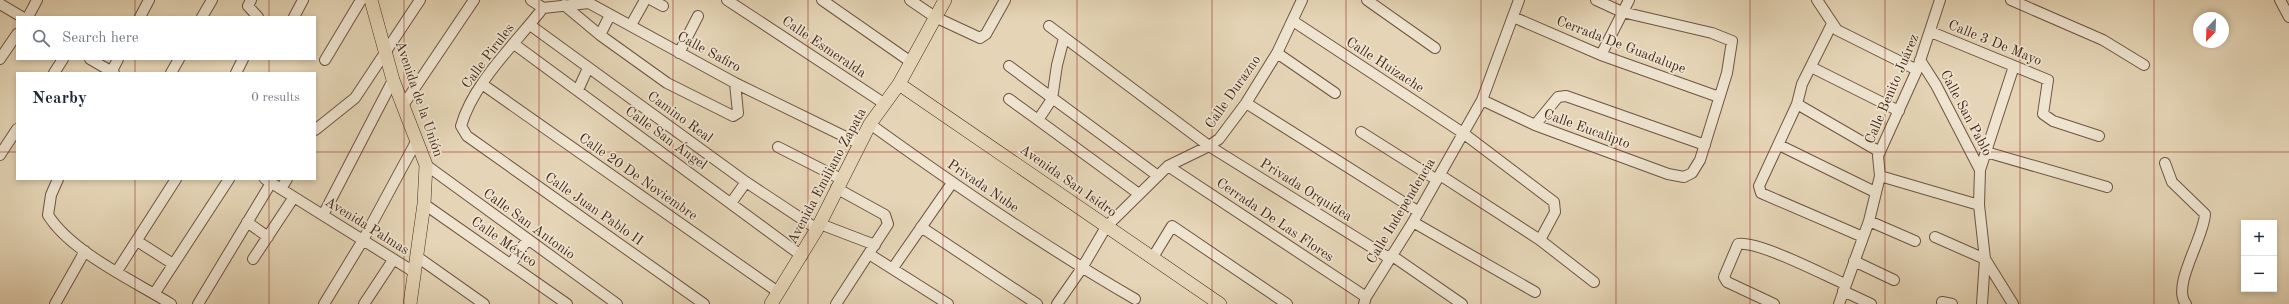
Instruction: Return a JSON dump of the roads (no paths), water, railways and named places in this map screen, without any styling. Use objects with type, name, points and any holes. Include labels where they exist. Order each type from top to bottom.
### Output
[{"type":"main road","name":"Avenida de la Unión","points":[[371,0],[393,80],[404,104],[426,165],[424,204],[410,304]]},
{"type":"main road","name":"Avenida Emiliano Zapata","points":[[771,304],[802,256],[870,124],[899,84],[945,0]]},
{"type":"main road","name":"Avenida San Isidro","points":[[899,84],[1220,304]]},
{"type":"street","points":[[29,16],[37,0]]},
{"type":"street","points":[[141,16],[149,0]]},
{"type":"street","points":[[203,16],[212,0]]},
{"type":"street","points":[[295,16],[303,0]]},
{"type":"street","points":[[325,60],[361,0]]},
{"type":"street","points":[[316,129],[355,98],[420,0]]},
{"type":"street","points":[[404,104],[474,0]]},
{"type":"street","points":[[531,0],[543,8]]},
{"type":"street","points":[[631,25],[645,0]]},
{"type":"street","points":[[652,0],[663,6]]},
{"type":"street","name":"Calle Esmeralda","points":[[727,0],[884,104]]},
{"type":"street","points":[[822,0],[835,4],[911,62]]},
{"type":"street","points":[[910,0],[935,17],[980,38],[986,34],[1004,0]]},
{"type":"street","name":"Calle Durazno","points":[[1057,304],[1082,268],[1106,227],[1168,166],[1209,146],[1219,139],[1246,103],[1277,53],[1302,0]]},
{"type":"street","points":[[1367,0],[1435,48]]},
{"type":"street","name":"Calle Independencia","points":[[1365,302],[1390,256],[1413,222],[1439,178],[1462,133],[1482,100],[1520,0]]},
{"type":"street","points":[[1535,125],[1558,97],[1566,96],[1705,145],[1719,97],[1728,73],[1732,41],[1712,33],[1622,12],[1596,0]]},
{"type":"street","points":[[1602,55],[1629,0]]},
{"type":"street","points":[[1817,0],[1837,30],[1917,70]]},
{"type":"street","name":"Calle Benito Juárez","points":[[1839,304],[1869,221],[1880,176],[1878,156],[1917,70],[1931,32],[1939,0]]},
{"type":"street","points":[[2011,0],[2103,40],[2144,65]]},
{"type":"street","points":[[2280,0],[2289,17]]},
{"type":"street","name":"Calle Safiro","points":[[543,8],[591,1],[610,15],[631,25],[735,83],[860,144]]},
{"type":"street","points":[[246,2],[257,16]]},
{"type":"street","points":[[0,4],[20,16]]},
{"type":"street","points":[[564,5],[600,35],[667,83],[733,116],[738,114],[739,109],[735,83]]},
{"type":"street","name":"Calle Pirules","points":[[467,136],[461,126],[464,117],[482,84],[543,8]]},
{"type":"street","points":[[600,35],[610,15]]},
{"type":"street","points":[[679,53],[698,16]]},
{"type":"street","name":"Cerrada De Guadalupe","points":[[1513,17],[1602,55],[1719,97]]},
{"type":"street","name":"Calle Huizache","points":[[1293,20],[1462,133],[1554,202],[1555,212],[1540,240]]},
{"type":"street","points":[[1832,24],[1802,84],[1797,104],[1759,186],[1761,193],[1863,237]]},
{"type":"street","name":"Camino Real","points":[[530,25],[746,182],[818,226],[875,245]]},
{"type":"street","name":"Privada Orquídea","points":[[1049,26],[1209,146],[1390,256],[1462,304]]},
{"type":"street","name":"Calle 3 De Mayo","points":[[1931,32],[2048,80],[2043,114],[2053,122],[2098,136]]},
{"type":"street","points":[[0,59],[16,35]]},
{"type":"street","points":[[1038,120],[1052,98],[1057,65],[1064,38]]},
{"type":"street","name":"Calle San Ángel","points":[[514,44],[802,256]]},
{"type":"street","points":[[1277,53],[1335,93]]},
{"type":"street","points":[[55,72],[62,60]]},
{"type":"street","points":[[92,60],[112,72],[118,60]]},
{"type":"street","points":[[172,72],[178,60]]},
{"type":"street","points":[[236,72],[242,60]]},
{"type":"street","name":"Calle San Pablo","points":[[1920,60],[1936,85],[1980,170],[1979,205],[1985,259],[1982,304]]},
{"type":"street","points":[[1009,66],[1158,176]]},
{"type":"street","points":[[1980,170],[2014,66]]},
{"type":"street","points":[[1811,67],[1899,111]]},
{"type":"street","points":[[578,90],[588,68]]},
{"type":"street","points":[[323,215],[393,80]]},
{"type":"street","name":"Calle 20 De Noviembre","points":[[482,84],[778,292]]},
{"type":"street","points":[[1009,99],[1139,194]]},
{"type":"street","name":"Calle Eucalipto","points":[[1482,100],[1535,125],[1668,174],[1684,177],[1692,173],[1700,160],[1705,145]]},
{"type":"street","points":[[1246,103],[1418,212]]},
{"type":"street","points":[[1797,104],[1880,152]]},
{"type":"street","name":"Privada Nube","points":[[870,124],[952,183],[1082,268],[1135,299]]},
{"type":"street","points":[[0,155],[16,131]]},
{"type":"street","points":[[1361,132],[1540,240],[1594,282]]},
{"type":"street","name":"Calle Juan Pablo II","points":[[467,136],[704,304]]},
{"type":"street","points":[[324,304],[363,240],[417,140]]},
{"type":"street","points":[[1779,145],[1875,192]]},
{"type":"street","points":[[778,147],[839,184],[885,215],[888,224],[836,304]]},
{"type":"street","points":[[1986,152],[2107,187]]},
{"type":"street","points":[[2166,163],[2172,182],[2204,214],[2204,226],[2181,288],[2183,300],[2186,304]]},
{"type":"street","name":"Calle San Antonio","points":[[426,165],[527,240],[617,304]]},
{"type":"street","name":"Cerrada De Las Flores","points":[[1168,166],[1365,302]]},
{"type":"street","points":[[1880,176],[1979,205]]},
{"type":"street","points":[[58,180],[51,195],[48,215],[57,229],[85,251],[171,304]]},
{"type":"street","points":[[117,271],[175,180]]},
{"type":"street","points":[[154,294],[228,180]]},
{"type":"street","points":[[282,189],[286,180]]},
{"type":"street","points":[[198,304],[247,222],[268,181]]},
{"type":"street","name":"Avenida Palmas","points":[[268,181],[414,272]]},
{"type":"street","points":[[731,203],[746,182]]},
{"type":"street","points":[[892,268],[952,183]]},
{"type":"street","points":[[253,259],[294,198]]},
{"type":"street","name":"Calle México","points":[[424,204],[567,304]]},
{"type":"street","points":[[1869,221],[1915,241]]},
{"type":"street","points":[[247,222],[268,237]]},
{"type":"street","points":[[1413,222],[1535,292]]},
{"type":"street","points":[[1152,257],[1172,226],[1287,304]]},
{"type":"street","points":[[921,227],[1037,304]]},
{"type":"street","points":[[1935,237],[1985,259],[2013,304]]},
{"type":"street","points":[[137,240],[174,264]]},
{"type":"street","points":[[510,264],[527,240]]},
{"type":"street","points":[[1774,304],[1727,282],[1724,277],[1738,244],[1744,243],[1770,251],[1844,288],[1870,304]]},
{"type":"street","points":[[55,304],[85,251]]},
{"type":"street","points":[[869,254],[892,268],[936,301],[948,304]]},
{"type":"street","points":[[416,256],[484,304]]},
{"type":"street","points":[[364,304],[393,260]]},
{"type":"street","points":[[1854,261],[1894,280]]}]
